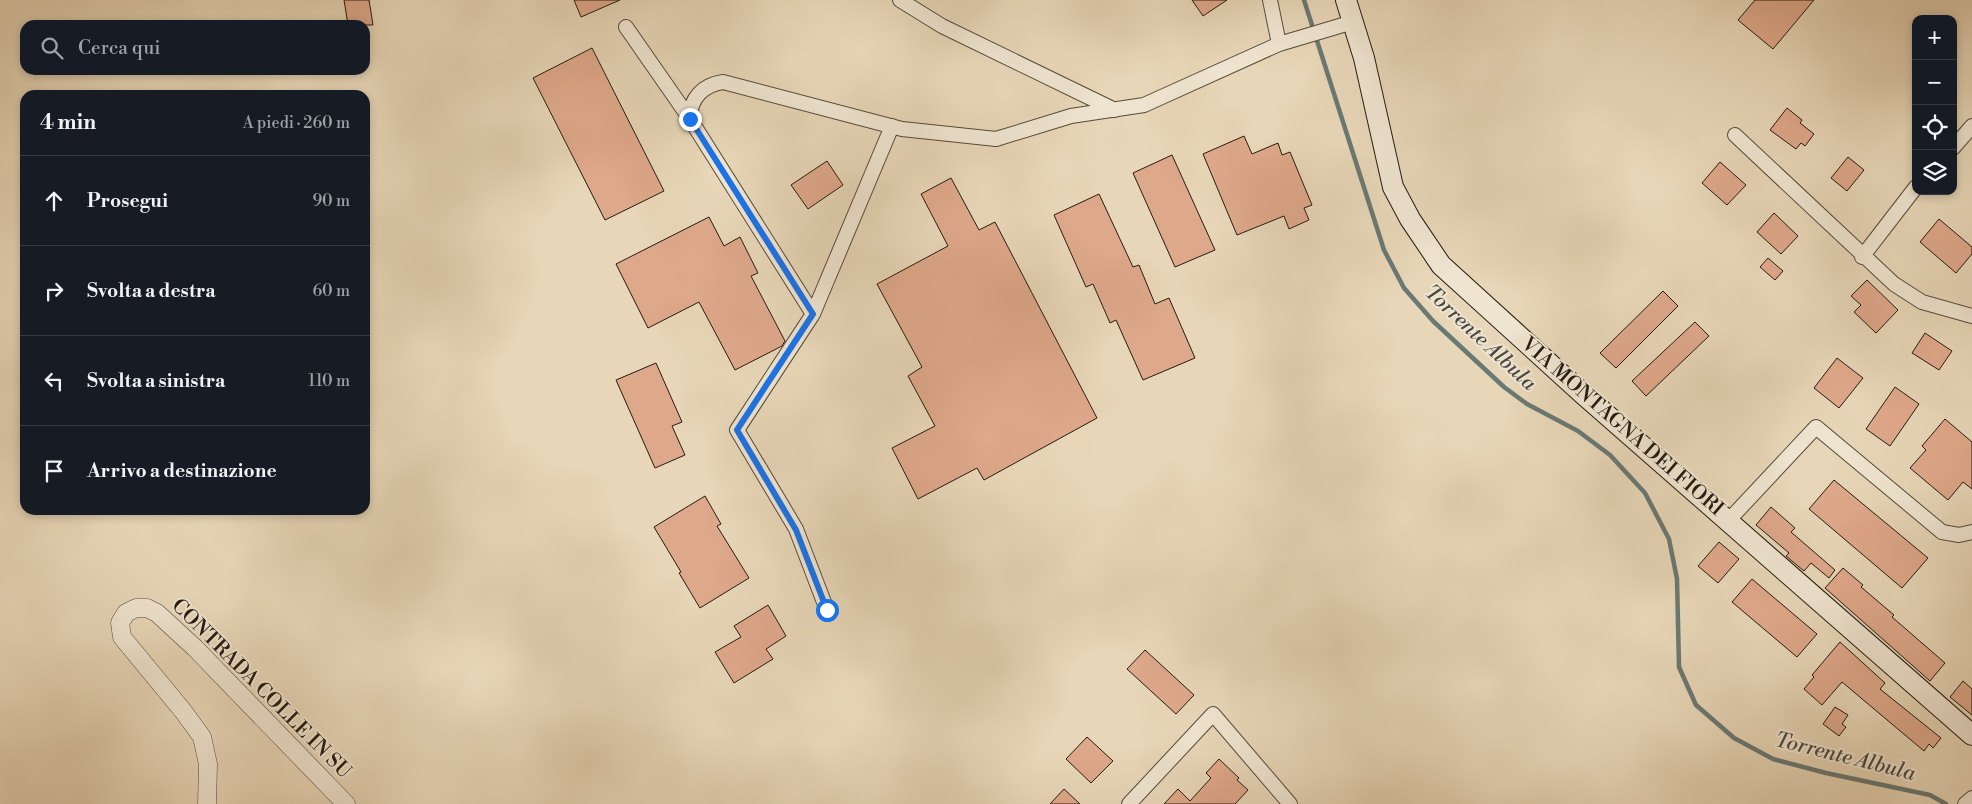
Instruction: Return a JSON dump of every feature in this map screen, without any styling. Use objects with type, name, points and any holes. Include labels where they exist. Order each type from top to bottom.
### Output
[{"type":"main road","name":"VIA MONTAGNA DEI FIORI","points":[[1346,0],[1345,24],[1364,58],[1393,187],[1410,219],[1441,265],[1583,394],[1972,735]]},
{"type":"street","points":[[900,0],[942,26],[1116,110]]},
{"type":"street","points":[[1270,0],[1286,42]]},
{"type":"street","points":[[690,119],[692,104],[700,91],[715,83],[723,82],[902,129],[996,139],[1072,116],[1144,105],[1286,42],[1345,24]]},
{"type":"street","points":[[626,28],[690,119],[813,314]]},
{"type":"street","points":[[827,610],[796,530],[737,430],[813,314],[892,126]]},
{"type":"street","points":[[1957,143],[1972,126]]},
{"type":"street","points":[[1734,135],[1862,257],[1894,284],[1922,302],[1972,316]]},
{"type":"street","points":[[1862,257],[1912,191]]},
{"type":"street","points":[[1728,521],[1816,427],[1942,532],[1959,535],[1972,532]]},
{"type":"street","name":"CONTRADA COLLE IN SU","points":[[207,804],[208,764],[202,737],[122,637],[120,623],[126,612],[136,608],[146,608],[157,613],[195,648],[346,804]]},
{"type":"street","points":[[1129,804],[1213,714],[1290,804]]},
{"type":"street","points":[[1965,804],[1972,798]]},
{"type":"building","points":[[344,0],[369,0],[373,25],[370,25],[370,20],[347,20]]},
{"type":"building","points":[[574,0],[620,0],[581,17]]},
{"type":"building","points":[[1192,0],[1227,0],[1203,16]]},
{"type":"building","points":[[1755,0],[1814,0],[1773,49],[1738,20]]},
{"type":"building","points":[[592,48],[664,191],[605,220],[533,78]]},
{"type":"building","points":[[1787,108],[1802,120],[1800,123],[1814,134],[1805,146],[1801,143],[1796,149],[1770,130]]},
{"type":"building","points":[[1244,136],[1252,154],[1278,143],[1282,155],[1290,152],[1312,205],[1304,208],[1309,220],[1289,229],[1284,216],[1237,235],[1203,154]]},
{"type":"building","points":[[1172,155],[1215,250],[1175,267],[1133,173]]},
{"type":"building","points":[[1848,157],[1864,170],[1847,191],[1831,178]]},
{"type":"building","points":[[827,161],[843,185],[808,209],[791,185]]},
{"type":"building","points":[[1720,162],[1746,185],[1727,205],[1702,183]]},
{"type":"building","points":[[951,178],[979,230],[995,222],[1097,418],[984,480],[977,468],[918,499],[892,448],[935,426],[908,376],[922,367],[877,284],[948,246],[921,194]]},
{"type":"building","points":[[1099,194],[1133,267],[1139,265],[1155,304],[1169,298],[1195,358],[1143,380],[1116,320],[1110,323],[1093,284],[1086,287],[1054,215]]},
{"type":"building","points":[[1774,213],[1798,236],[1781,254],[1757,232]]},
{"type":"building","points":[[709,217],[724,246],[740,237],[758,273],[751,276],[785,341],[782,346],[735,370],[699,302],[648,328],[616,264]]},
{"type":"building","points":[[1939,219],[1972,247],[1972,254],[1956,273],[1920,242]]},
{"type":"building","points":[[1768,258],[1783,271],[1775,280],[1760,267]]},
{"type":"building","points":[[1867,280],[1898,310],[1876,333],[1854,312],[1861,305],[1851,296]]},
{"type":"building","points":[[1663,291],[1678,306],[1616,368],[1600,353]]},
{"type":"building","points":[[1695,322],[1709,336],[1646,396],[1632,381]]},
{"type":"building","points":[[1925,333],[1952,351],[1939,370],[1912,353]]},
{"type":"building","points":[[1837,358],[1863,378],[1839,408],[1814,388]]},
{"type":"building","points":[[656,363],[682,422],[672,426],[685,455],[655,468],[616,380]]},
{"type":"building","points":[[1895,387],[1919,404],[1890,446],[1866,429]]},
{"type":"building","points":[[1945,419],[1972,442],[1972,489],[1963,482],[1948,500],[1910,468],[1926,450],[1922,446]]},
{"type":"building","points":[[1834,480],[1928,558],[1902,588],[1809,509]]},
{"type":"building","points":[[705,496],[721,524],[717,526],[749,578],[700,608],[654,527]]},
{"type":"building","points":[[1771,507],[1795,528],[1791,532],[1835,570],[1829,578],[1811,563],[1804,571],[1786,556],[1789,553],[1756,525]]},
{"type":"building","points":[[1719,542],[1739,559],[1718,583],[1698,566]]},
{"type":"building","points":[[1843,568],[1863,585],[1861,587],[1894,615],[1892,617],[1945,663],[1930,681],[1825,588]]},
{"type":"building","points":[[1752,579],[1817,634],[1797,657],[1732,602]]},
{"type":"building","points":[[768,605],[786,636],[766,649],[773,659],[734,683],[715,652],[741,637],[734,626]]},
{"type":"building","points":[[1840,642],[1885,683],[1880,689],[1941,738],[1933,748],[1929,744],[1924,751],[1842,682],[1822,705],[1804,689],[1814,677],[1812,675]]},
{"type":"building","points":[[1145,650],[1194,695],[1176,714],[1127,669]]},
{"type":"building","points":[[1963,681],[1972,689],[1972,715],[1950,697]]},
{"type":"building","points":[[1835,707],[1848,715],[1842,724],[1846,727],[1839,736],[1823,724]]},
{"type":"building","points":[[1087,737],[1113,761],[1091,783],[1066,759]]},
{"type":"building","points":[[1219,759],[1239,778],[1237,780],[1248,790],[1235,804],[1164,804],[1178,789],[1190,801],[1211,778],[1206,773]]},
{"type":"building","points":[[1064,789],[1080,804],[1050,804]]},
{"type":"waterway","name":"Torrente Albula","points":[[1304,0],[1384,250],[1404,288],[1433,321],[1504,387],[1527,404],[1578,431],[1610,455],[1645,493],[1669,539],[1677,579],[1679,667],[1696,705],[1734,738],[1773,759],[1826,773],[1930,795],[1946,804]]},
{"type":"route","points":[[690,119],[813,314],[737,430],[796,530],[827,610]]}]
